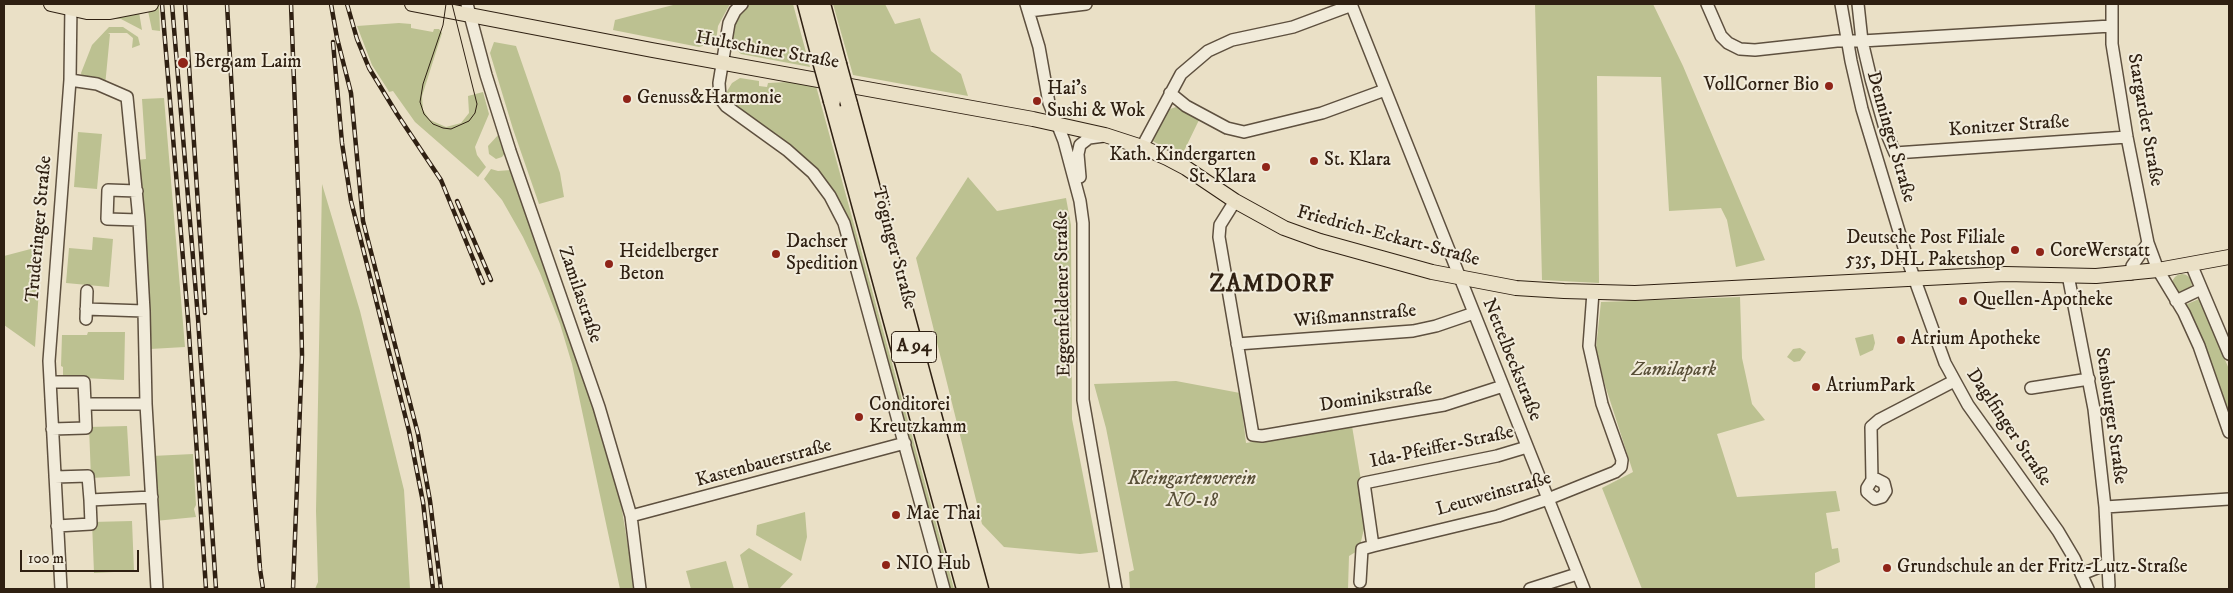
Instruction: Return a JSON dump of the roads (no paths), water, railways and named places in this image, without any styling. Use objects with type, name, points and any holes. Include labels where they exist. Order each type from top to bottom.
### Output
[{"type":"highway","name":"Töginger Straße","points":[[806,4],[965,589]]},
{"type":"highway","name":"Töginger Straße","points":[[822,4],[980,589]]},
{"type":"main road","points":[[51,4],[71,6],[87,12],[110,12],[151,4]]},
{"type":"main road","points":[[412,4],[469,9]]},
{"type":"main road","name":"Hultschiner Straße","points":[[469,9],[722,63],[1057,124]]},
{"type":"main road","name":"Friedrich-Eckart-Straße","points":[[1057,124],[1142,147],[1186,168],[1235,201],[1284,228],[1311,238],[1461,279],[1516,288],[1593,292],[1676,291],[2006,274],[2131,274],[2229,256]]},
{"type":"street","points":[[742,4],[735,11],[729,23],[719,92],[726,106],[800,160],[824,186],[839,213],[848,234],[944,589]]},
{"type":"street","points":[[1028,8],[1086,4]]},
{"type":"street","points":[[1707,4],[1721,36],[1728,43],[1740,49],[1755,50],[1846,40],[1862,41],[2111,26]]},
{"type":"street","name":"Denninger Straße","points":[[1841,4],[1846,40],[1862,109],[1914,279]]},
{"type":"street","name":"Denninger Straße","points":[[1858,4],[1862,41],[1886,132],[1895,153]]},
{"type":"street","name":"Stargarder Straße","points":[[2112,4],[2111,26],[2127,137],[2148,243],[2158,270],[2199,346],[2229,432]]},
{"type":"street","points":[[1142,147],[1170,92],[1181,74],[1194,60],[1216,46],[1232,40],[1292,27],[1351,5]]},
{"type":"street","name":"Nettelbeckstraße","points":[[1351,5],[1584,589]]},
{"type":"street","name":"Truderinger Straße","points":[[61,589],[50,382],[51,317],[70,80],[71,6]]},
{"type":"street","name":"Eggenfeldener Straße","points":[[1028,8],[1049,104],[1072,168],[1080,201],[1083,230],[1083,400],[1116,589]]},
{"type":"street","name":"Zamilastraße","points":[[469,9],[486,75],[510,151],[599,407],[631,516],[640,589]]},
{"type":"street","points":[[70,80],[97,84],[127,98],[139,220],[144,311],[146,404],[157,589]]},
{"type":"street","points":[[1170,92],[1186,106],[1226,128],[1244,132],[1322,113],[1385,90]]},
{"type":"street","points":[[1080,201],[1082,194],[1078,154],[1080,146],[1089,138],[1105,136]]},
{"type":"street","name":"Konitzer Straße","points":[[1895,153],[2127,137]]},
{"type":"street","points":[[137,191],[108,190],[107,218],[139,220]]},
{"type":"street","points":[[1235,201],[1220,225],[1219,237],[1237,344]]},
{"type":"street","points":[[2131,274],[2132,266],[2148,243]]},
{"type":"street","points":[[2191,264],[2229,354]]},
{"type":"street","name":"Sensburger Straße","points":[[2068,275],[2089,379],[2105,507],[2109,586]]},
{"type":"street","name":"Daglfinger Straße","points":[[1914,279],[1937,344],[1954,381],[1968,405],[2058,531],[2082,574],[2088,589]]},
{"type":"street","points":[[2176,301],[2200,289]]},
{"type":"street","points":[[87,291],[86,314],[144,311]]},
{"type":"street","name":"Leutweinstraße","points":[[1373,546],[1498,516],[1548,500],[1615,472],[1621,467],[1622,460],[1602,404],[1589,346],[1593,292]]},
{"type":"street","name":"Wißmannstraße","points":[[1237,344],[1413,331],[1436,326],[1474,313]]},
{"type":"street","name":"Dominikstraße","points":[[1237,344],[1253,435],[1262,436],[1444,405],[1503,386]]},
{"type":"street","points":[[2032,388],[2089,379]]},
{"type":"street","points":[[1872,480],[1871,427],[1879,420],[1954,381]]},
{"type":"street","points":[[50,382],[84,382],[86,404],[86,428],[52,429]]},
{"type":"street","points":[[86,404],[146,404]]},
{"type":"street","name":"Kastenbauerstraße","points":[[631,516],[905,443]]},
{"type":"street","name":"Ida-Pfeiffer-Straße","points":[[1373,546],[1364,483],[1497,456],[1527,447]]},
{"type":"street","points":[[55,477],[88,476],[91,524],[57,526]]},
{"type":"street","points":[[90,500],[152,497]]},
{"type":"street","points":[[2105,507],[2229,499]]},
{"type":"street","points":[[1360,582],[1362,549],[1373,546]]},
{"type":"street","points":[[2082,574],[2107,564]]},
{"type":"street","points":[[1530,589],[1578,574]]},
{"type":"tram line","points":[[446,4],[443,25],[423,84],[420,102],[424,114],[433,124],[451,129],[469,121],[475,113],[477,104],[452,4]]},
{"type":"railway","points":[[162,4],[188,319],[206,589]]},
{"type":"railway","points":[[172,4],[198,318],[216,589]]},
{"type":"railway","points":[[185,4],[205,313]]},
{"type":"railway","points":[[227,4],[254,487],[263,589]]},
{"type":"railway","points":[[291,4],[302,355],[293,589]]},
{"type":"railway","points":[[331,4],[337,38],[351,93],[363,221],[418,434],[430,501],[441,589]]},
{"type":"railway","points":[[347,4],[357,39],[369,68],[441,180],[483,283]]},
{"type":"railway","points":[[333,42],[342,143],[351,201],[409,431],[423,502],[433,589]]},
{"type":"railway","points":[[457,201],[491,280]]},
{"type":"place","name":"Berg am Laim","points":[[183,63]]},
{"type":"place","name":"VollCorner Bio","points":[[1829,86]]},
{"type":"place","name":"Genuss&Harmonie","points":[[627,99]]},
{"type":"place","name":"Hai's Sushi & Wok","points":[[1037,101]]},
{"type":"place","name":"St. Klara","points":[[1314,161]]},
{"type":"place","name":"Kath. Kindergarten St. Klara","points":[[1266,167]]},
{"type":"place","name":"Deutsche Post Filiale 535, DHL Paketshop","points":[[2015,250]]},
{"type":"place","name":"CoreWerstatt","points":[[2040,252]]},
{"type":"place","name":"Dachser Spedition","points":[[776,254]]},
{"type":"place","name":"Heidelberger Beton","points":[[609,264]]},
{"type":"place","name":"Quellen-Apotheke","points":[[1963,301]]},
{"type":"place","name":"Atrium Apotheke","points":[[1901,340]]},
{"type":"place","name":"AtriumPark","points":[[1816,387]]},
{"type":"place","name":"Conditorei Kreutzkamm","points":[[859,417]]},
{"type":"place","name":"Mae Thai","points":[[896,515]]},
{"type":"place","name":"NIO Hub","points":[[886,565]]},
{"type":"place","name":"Grundschule an der Fritz-Lutz-Straße","points":[[1887,568]]},
{"type":"district","name":"ZAMDORF","points":[[1272,286]]},
{"type":"park label","name":"Zamilapark","points":[[1674,371]]},
{"type":"park label","name":"Kleingartenverein NO-18","points":[[1192,491]]}]
